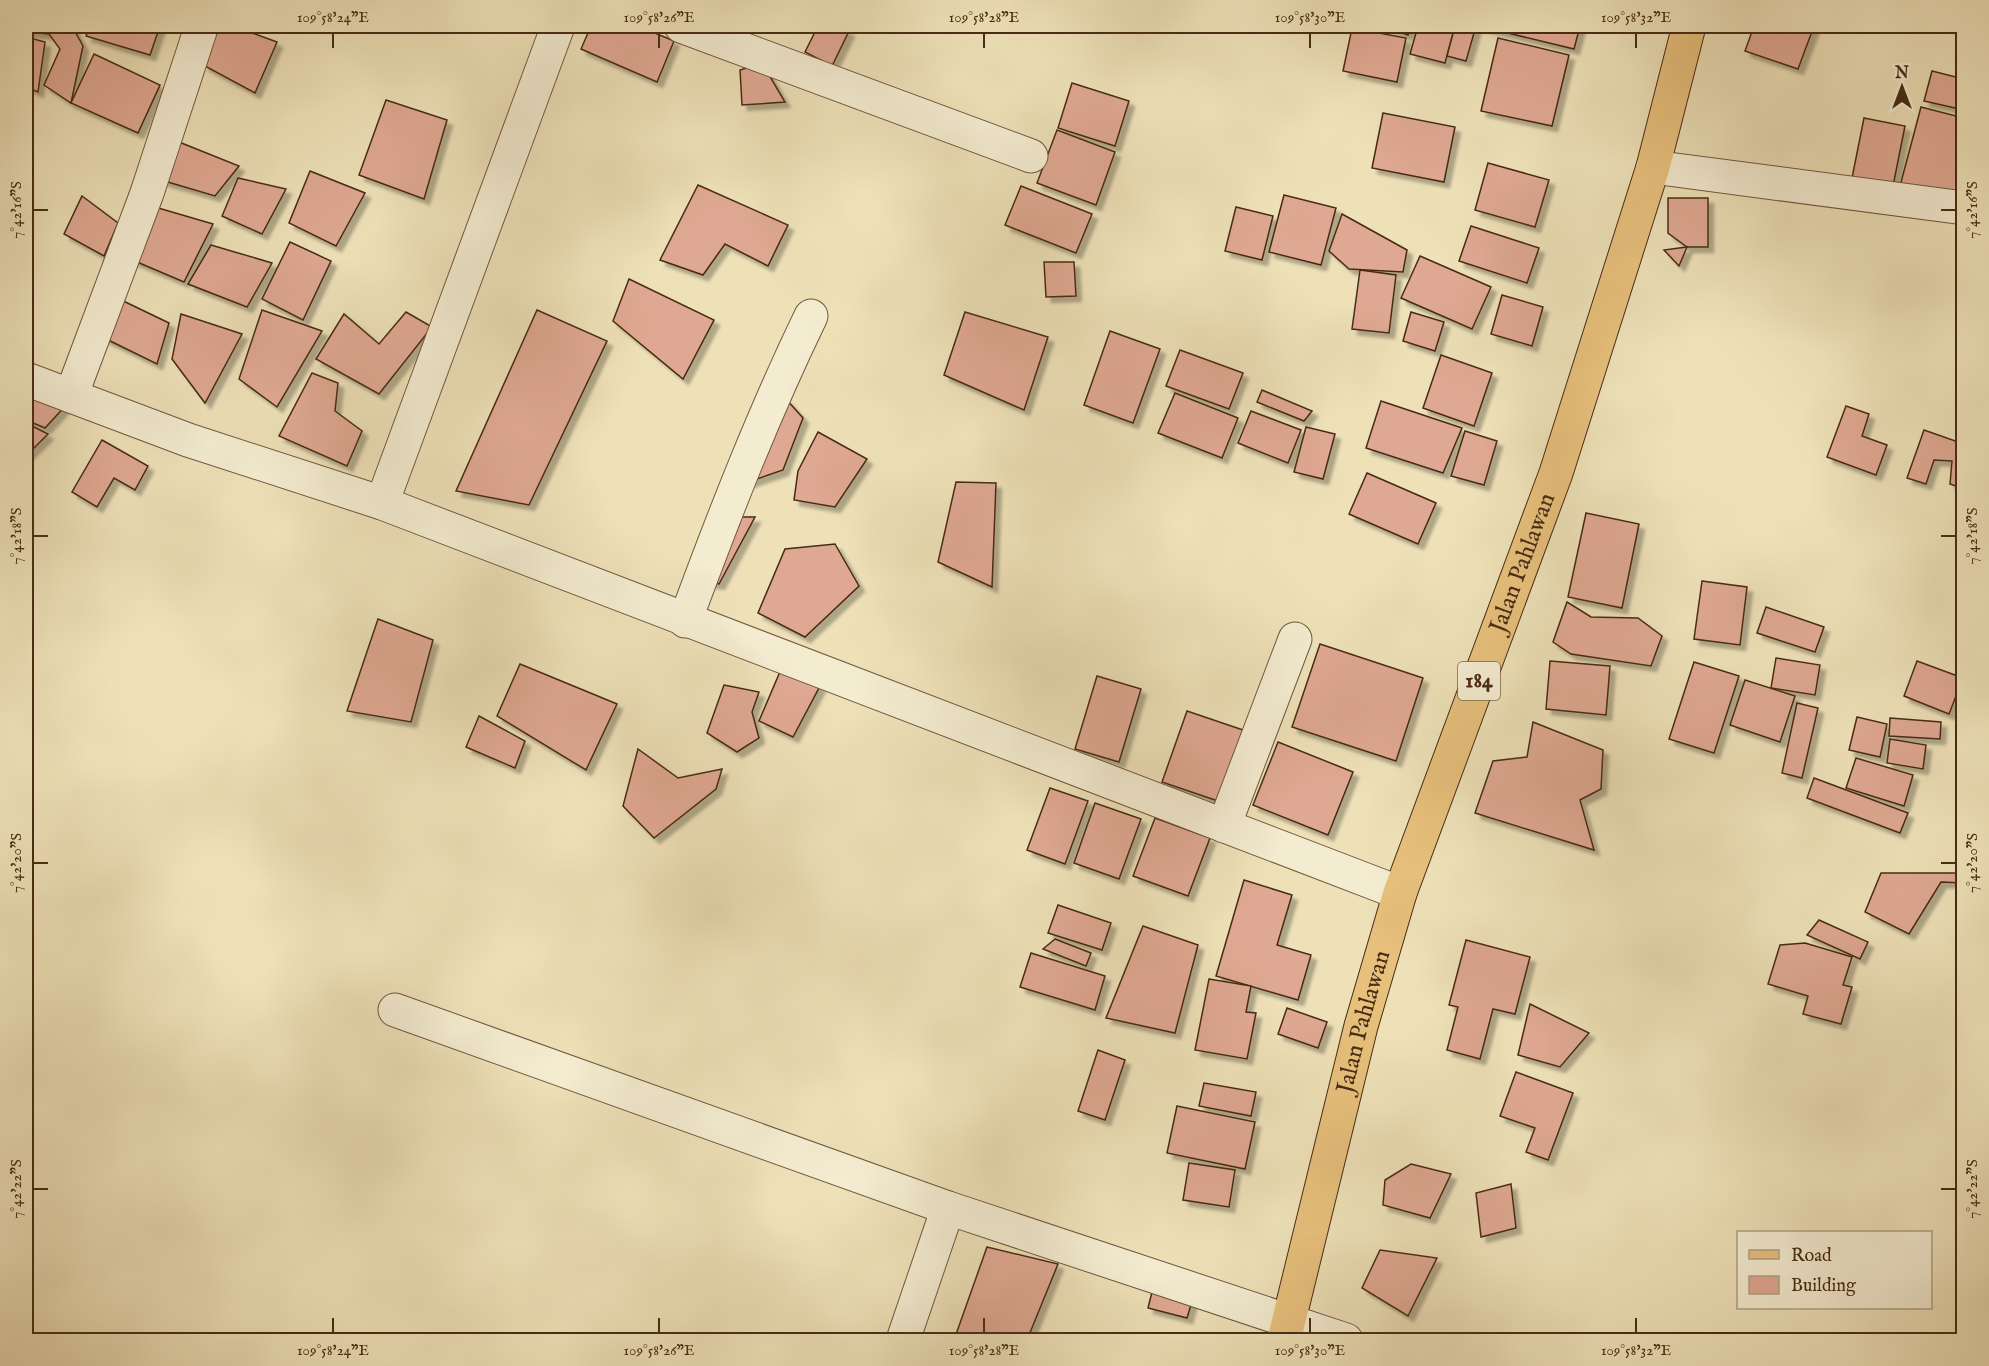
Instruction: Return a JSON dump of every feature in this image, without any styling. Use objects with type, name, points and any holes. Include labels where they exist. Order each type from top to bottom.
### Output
[{"type":"main road","name":"Jalan Pahlawan","points":[[1285,1331],[1361,1026],[1400,893],[1556,472],[1653,167],[1689,26]]},
{"type":"street","points":[[382,503],[558,26]]},
{"type":"street","points":[[681,26],[1031,156]]},
{"type":"street","points":[[70,396],[147,193],[200,31]]},
{"type":"street","points":[[1653,167],[1964,208]]},
{"type":"street","points":[[685,621],[786,366],[811,316]]},
{"type":"street","points":[[26,379],[188,440],[382,503],[1400,893]]},
{"type":"street","points":[[1224,826],[1295,639]]},
{"type":"street","points":[[395,1010],[1285,1331],[1346,1341]]},
{"type":"street","points":[[903,1341],[948,1208]]},
{"type":"building","points":[[26,26],[72,26],[83,46],[71,103],[44,85],[60,49],[49,34],[26,32]]},
{"type":"building","points":[[90,26],[160,26],[150,55],[86,36]]},
{"type":"building","points":[[219,26],[233,26],[277,42],[255,93],[203,65]]},
{"type":"building","points":[[591,26],[638,26],[674,41],[657,82],[581,49]]},
{"type":"building","points":[[818,26],[838,26],[849,31],[832,66],[805,52]]},
{"type":"building","points":[[1382,26],[1411,26],[1408,35]]},
{"type":"building","points":[[1418,26],[1455,26],[1445,63],[1410,54]]},
{"type":"building","points":[[1455,26],[1476,26],[1466,61],[1447,56]]},
{"type":"building","points":[[1479,26],[1580,26],[1574,49]]},
{"type":"building","points":[[1754,26],[1814,26],[1798,69],[1745,51]]},
{"type":"building","points":[[1352,28],[1406,38],[1397,82],[1343,71]]},
{"type":"building","points":[[26,37],[45,42],[38,92],[26,87]]},
{"type":"building","points":[[1498,38],[1569,55],[1552,126],[1481,111]]},
{"type":"building","points":[[94,54],[160,85],[138,133],[71,103]]},
{"type":"building","points":[[762,63],[785,102],[742,105],[740,70]]},
{"type":"building","points":[[1932,71],[1964,79],[1964,110],[1924,101]]},
{"type":"building","points":[[1072,83],[1129,101],[1115,146],[1058,128]]},
{"type":"building","points":[[386,100],[447,120],[424,199],[359,175]]},
{"type":"building","points":[[1921,107],[1964,118],[1964,169],[1955,200],[1900,186]]},
{"type":"building","points":[[1383,113],[1455,127],[1444,182],[1372,168]]},
{"type":"building","points":[[1864,118],[1905,126],[1893,186],[1852,178]]},
{"type":"building","points":[[1057,130],[1115,152],[1096,205],[1037,183]]},
{"type":"building","points":[[179,142],[239,166],[215,196],[161,180]]},
{"type":"building","points":[[1488,163],[1549,180],[1535,227],[1475,210]]},
{"type":"building","points":[[310,171],[365,193],[336,246],[289,223]]},
{"type":"building","points":[[238,178],[286,189],[262,234],[222,216]]},
{"type":"building","points":[[698,185],[788,225],[768,266],[725,244],[703,275],[660,260]]},
{"type":"building","points":[[1021,186],[1092,214],[1076,253],[1005,225]]},
{"type":"building","points":[[1284,195],[1336,208],[1321,265],[1269,252]]},
{"type":"building","points":[[82,196],[118,223],[104,256],[64,234]]},
{"type":"building","points":[[1668,198],[1708,198],[1708,247],[1687,247],[1668,233]]},
{"type":"building","points":[[148,205],[213,224],[184,282],[130,259]]},
{"type":"building","points":[[1236,207],[1273,216],[1262,260],[1225,251]]},
{"type":"building","points":[[1342,214],[1407,250],[1403,272],[1349,269],[1329,251]]},
{"type":"building","points":[[1471,226],[1539,248],[1527,283],[1459,261]]},
{"type":"building","points":[[290,242],[331,261],[303,320],[262,299]]},
{"type":"building","points":[[211,245],[272,263],[247,307],[188,284]]},
{"type":"building","points":[[1687,247],[1679,266],[1664,250]]},
{"type":"building","points":[[1420,256],[1491,287],[1472,329],[1401,298]]},
{"type":"building","points":[[1044,262],[1074,262],[1076,296],[1046,297]]},
{"type":"building","points":[[1360,270],[1396,275],[1389,333],[1352,329]]},
{"type":"building","points":[[629,279],[714,320],[683,379],[613,321]]},
{"type":"building","points":[[1502,295],[1543,307],[1532,346],[1491,334]]},
{"type":"building","points":[[115,297],[169,323],[157,364],[102,337]]},
{"type":"building","points":[[262,310],[322,331],[277,407],[239,379]]},
{"type":"building","points":[[537,310],[607,341],[529,505],[456,491]]},
{"type":"building","points":[[406,312],[432,327],[379,394],[316,359],[344,314],[379,344]]},
{"type":"building","points":[[965,312],[1048,337],[1024,410],[944,375]]},
{"type":"building","points":[[1411,312],[1444,322],[1435,351],[1403,341]]},
{"type":"building","points":[[181,314],[242,334],[205,403],[172,359]]},
{"type":"building","points":[[1110,331],[1160,349],[1133,423],[1084,405]]},
{"type":"building","points":[[1180,350],[1243,373],[1229,409],[1166,386]]},
{"type":"building","points":[[1441,355],[1492,373],[1474,426],[1423,408]]},
{"type":"building","points":[[312,373],[338,383],[335,411],[362,431],[347,466],[279,436]]},
{"type":"building","points":[[26,386],[68,403],[45,428],[26,420]]},
{"type":"building","points":[[1262,390],[1312,411],[1304,421],[1257,402]]},
{"type":"building","points":[[1175,393],[1238,418],[1222,458],[1158,433]]},
{"type":"building","points":[[786,399],[803,418],[783,470],[748,482]]},
{"type":"building","points":[[1381,401],[1462,428],[1443,473],[1366,448]]},
{"type":"building","points":[[1846,406],[1869,414],[1862,436],[1887,445],[1876,475],[1827,457]]},
{"type":"building","points":[[1251,411],[1301,430],[1288,463],[1238,443]]},
{"type":"building","points":[[26,423],[48,434],[26,456]]},
{"type":"building","points":[[1306,427],[1335,434],[1323,479],[1294,472]]},
{"type":"building","points":[[1924,430],[1964,444],[1964,489],[1950,484],[1952,461],[1934,460],[1926,484],[1907,478]]},
{"type":"building","points":[[1465,431],[1497,441],[1484,485],[1451,476]]},
{"type":"building","points":[[818,432],[867,459],[835,507],[794,500],[798,471]]},
{"type":"building","points":[[102,440],[148,466],[135,490],[114,478],[97,507],[72,492]]},
{"type":"building","points":[[1367,473],[1436,503],[1418,544],[1349,514]]},
{"type":"building","points":[[956,482],[996,483],[992,587],[938,562]]},
{"type":"building","points":[[1586,513],[1639,524],[1622,608],[1568,597]]},
{"type":"building","points":[[739,517],[755,517],[719,584],[707,582]]},
{"type":"building","points":[[1964,518],[1964,534],[1958,520]]},
{"type":"building","points":[[835,544],[859,586],[805,637],[758,613],[785,549]]},
{"type":"building","points":[[1702,581],[1747,587],[1740,645],[1694,639]]},
{"type":"building","points":[[1567,602],[1591,617],[1638,618],[1662,636],[1651,666],[1571,654],[1553,642]]},
{"type":"building","points":[[1766,607],[1824,627],[1815,652],[1757,633]]},
{"type":"building","points":[[378,619],[433,640],[411,722],[347,711]]},
{"type":"building","points":[[1320,644],[1423,678],[1396,761],[1292,727]]},
{"type":"building","points":[[1776,658],[1820,665],[1815,695],[1771,688]]},
{"type":"building","points":[[1550,661],[1610,666],[1606,715],[1546,709]]},
{"type":"building","points":[[1917,661],[1963,678],[1949,714],[1904,696]]},
{"type":"building","points":[[1694,662],[1739,676],[1714,753],[1669,739]]},
{"type":"building","points":[[520,664],[617,704],[586,770],[497,716]]},
{"type":"building","points":[[782,667],[820,686],[793,737],[759,721]]},
{"type":"building","points":[[1097,676],[1141,689],[1119,762],[1075,749]]},
{"type":"building","points":[[1745,680],[1795,696],[1780,742],[1730,725]]},
{"type":"building","points":[[724,685],[759,692],[752,712],[759,738],[737,752],[707,733]]},
{"type":"building","points":[[1797,703],[1818,708],[1802,778],[1782,773]]},
{"type":"building","points":[[1187,711],[1243,730],[1218,801],[1162,782]]},
{"type":"building","points":[[479,716],[525,741],[515,768],[466,747]]},
{"type":"building","points":[[1857,717],[1887,724],[1880,757],[1849,750]]},
{"type":"building","points":[[1890,718],[1941,722],[1940,739],[1889,736]]},
{"type":"building","points":[[1533,722],[1603,750],[1601,789],[1580,800],[1594,850],[1475,813],[1493,761],[1527,757]]},
{"type":"building","points":[[1890,739],[1926,745],[1923,769],[1887,763]]},
{"type":"building","points":[[1278,742],[1353,772],[1328,835],[1253,805]]},
{"type":"building","points":[[638,749],[678,778],[722,769],[716,789],[654,838],[623,806]]},
{"type":"building","points":[[1856,758],[1913,775],[1904,806],[1846,788]]},
{"type":"building","points":[[1814,778],[1908,813],[1900,833],[1807,798]]},
{"type":"building","points":[[1050,788],[1088,801],[1065,864],[1027,850]]},
{"type":"building","points":[[1095,803],[1141,819],[1119,879],[1074,863]]},
{"type":"building","points":[[1155,818],[1210,838],[1188,896],[1133,876]]},
{"type":"building","points":[[1881,873],[1964,873],[1964,883],[1941,882],[1909,934],[1865,912]]},
{"type":"building","points":[[1244,880],[1292,895],[1277,945],[1311,955],[1298,1000],[1216,976]]},
{"type":"building","points":[[1058,905],[1111,923],[1102,950],[1048,933]]},
{"type":"building","points":[[1819,920],[1868,942],[1860,959],[1807,935]]},
{"type":"building","points":[[1143,926],[1198,945],[1175,1033],[1106,1018]]},
{"type":"building","points":[[1055,939],[1091,953],[1086,966],[1043,949]]},
{"type":"building","points":[[1466,940],[1530,957],[1515,1014],[1493,1009],[1480,1059],[1447,1050],[1458,1007],[1449,1005]]},
{"type":"building","points":[[1805,943],[1852,957],[1843,985],[1852,987],[1841,1024],[1803,1014],[1808,996],[1768,984],[1780,945]]},
{"type":"building","points":[[1031,953],[1105,976],[1095,1010],[1020,987]]},
{"type":"building","points":[[1209,979],[1251,986],[1246,1012],[1256,1013],[1247,1059],[1195,1050]]},
{"type":"building","points":[[1530,1004],[1589,1033],[1560,1067],[1518,1055]]},
{"type":"building","points":[[1287,1008],[1327,1022],[1318,1048],[1278,1034]]},
{"type":"building","points":[[1098,1050],[1125,1060],[1105,1120],[1078,1111]]},
{"type":"building","points":[[1516,1072],[1573,1093],[1548,1160],[1526,1152],[1535,1128],[1500,1116]]},
{"type":"building","points":[[1204,1083],[1256,1092],[1251,1116],[1199,1106]]},
{"type":"building","points":[[1177,1106],[1255,1122],[1245,1169],[1167,1153]]},
{"type":"building","points":[[1189,1163],[1235,1170],[1229,1207],[1183,1200]]},
{"type":"building","points":[[1411,1164],[1451,1174],[1430,1218],[1383,1205],[1385,1180]]},
{"type":"building","points":[[1511,1184],[1516,1228],[1481,1237],[1476,1193]]},
{"type":"building","points":[[987,1247],[1058,1264],[1027,1340],[954,1340]]},
{"type":"building","points":[[1380,1250],[1437,1258],[1408,1316],[1362,1288]]},
{"type":"building","points":[[1153,1288],[1193,1298],[1187,1318],[1148,1308]]}]
